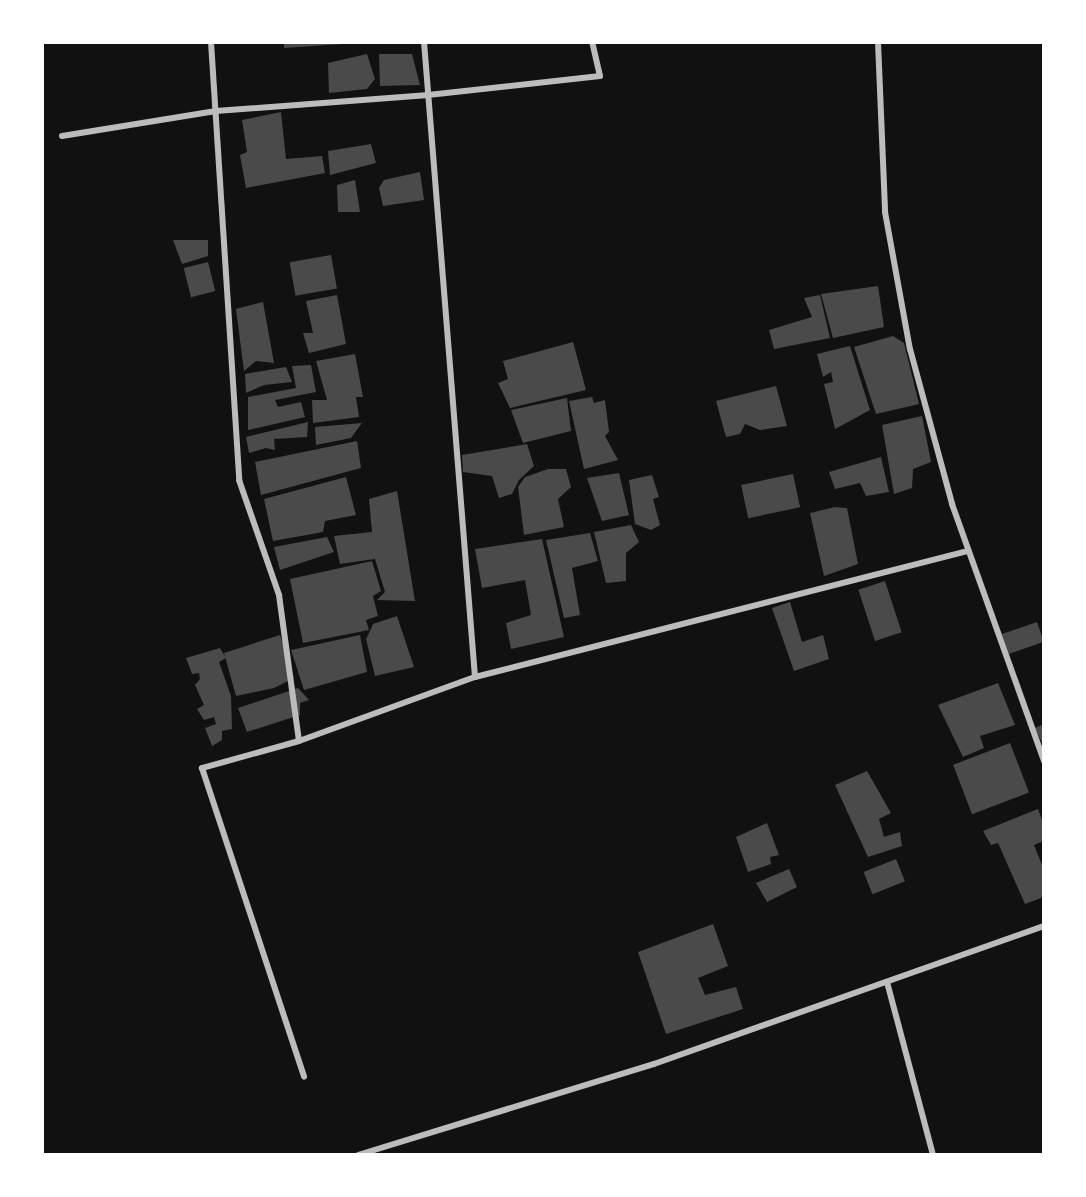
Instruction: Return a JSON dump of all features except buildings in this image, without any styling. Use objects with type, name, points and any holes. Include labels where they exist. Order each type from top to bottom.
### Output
[{"type":"street","points":[[211,42],[238,480],[279,595],[299,741]]},
{"type":"street","points":[[424,42],[475,677]]},
{"type":"street","points":[[62,136],[216,111],[428,95],[600,76],[592,42]]},
{"type":"street","points":[[878,42],[885,212],[910,349],[951,504],[1044,761]]},
{"type":"street","points":[[304,1077],[202,768],[299,741],[475,677],[968,551]]},
{"type":"street","points":[[358,1155],[654,1064],[1044,926]]},
{"type":"street","points":[[887,982],[933,1155]]}]
